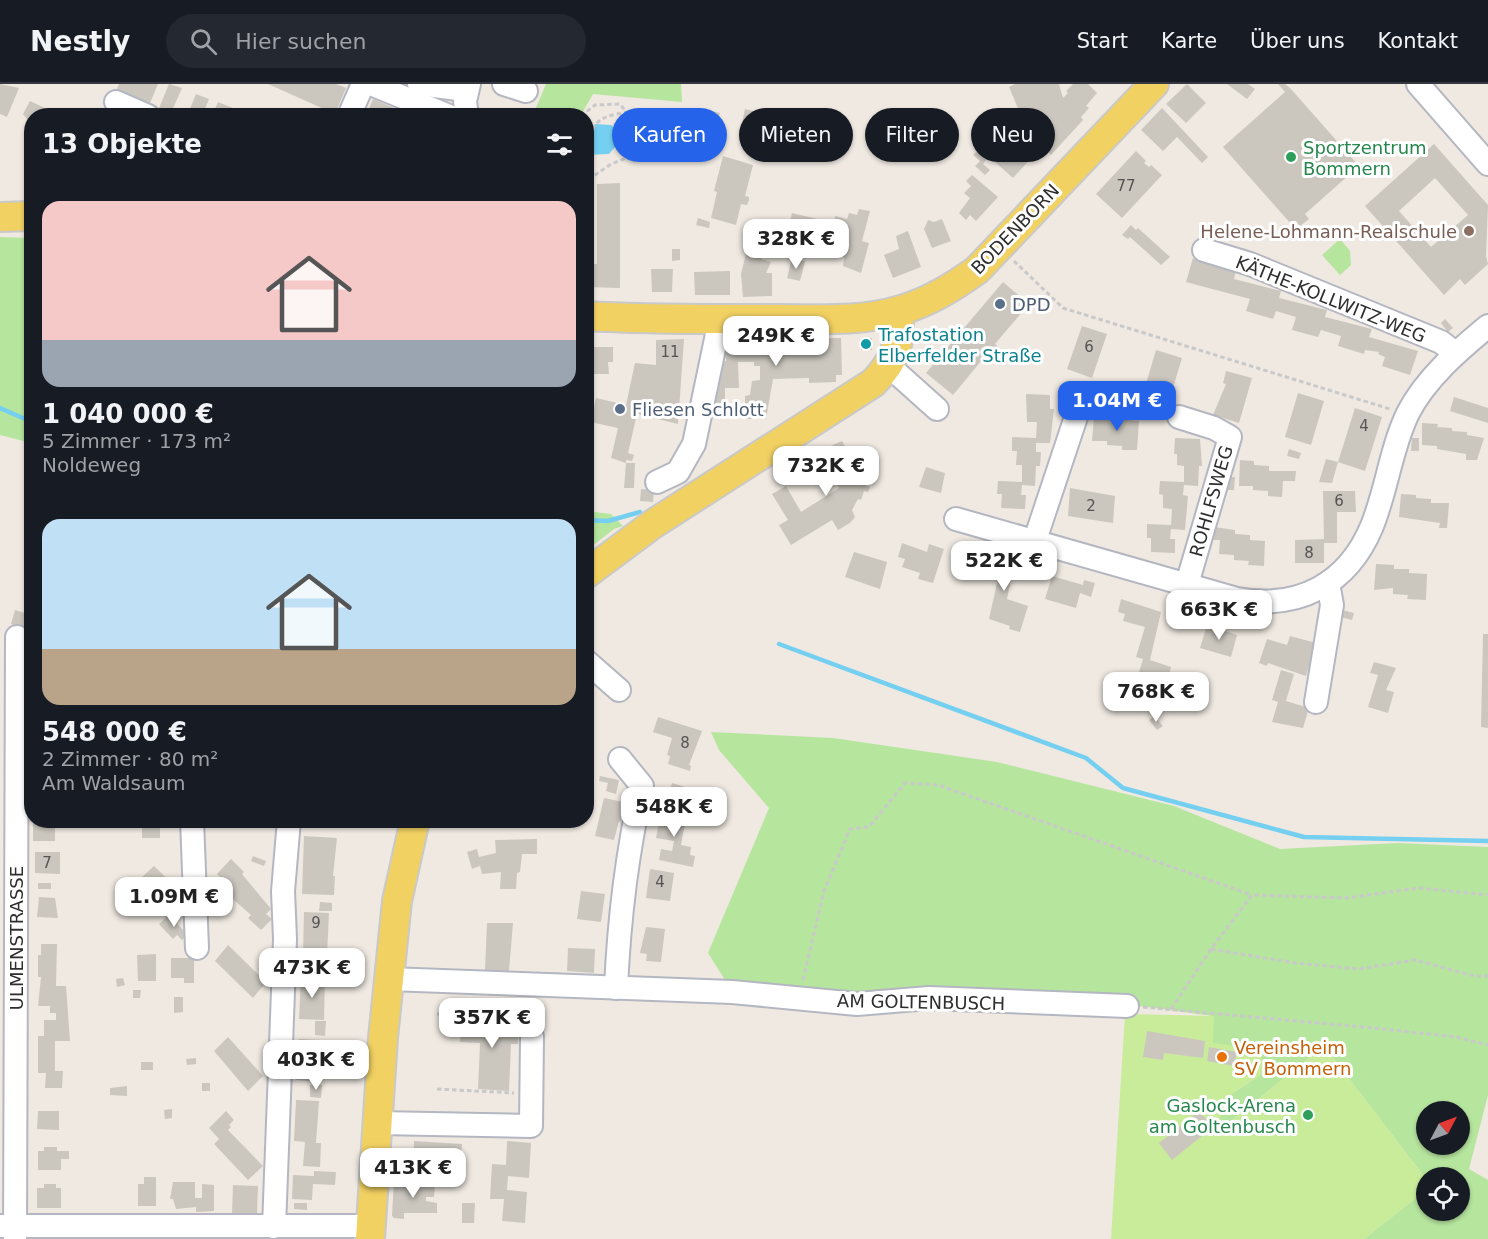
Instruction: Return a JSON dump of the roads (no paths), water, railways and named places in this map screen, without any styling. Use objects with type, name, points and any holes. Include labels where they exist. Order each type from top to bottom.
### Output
[{"type":"main road","name":"BODENBORN","points":[[594,316],[655,320],[818,319],[898,311],[931,299],[955,285],[999,247],[1091,151],[1145,87]]},
{"type":"main road","points":[[0,217],[24,216]]},
{"type":"main road","points":[[594,568],[653,524],[860,392],[889,366],[899,343],[898,311]]},
{"type":"main road","points":[[371,1232],[389,979],[397,901],[413,828]]},
{"type":"street","points":[[352,108],[363,84]]},
{"type":"street","points":[[371,84],[430,108]]},
{"type":"street","points":[[419,84],[458,89],[462,84]]},
{"type":"street","points":[[466,108],[465,101],[469,84]]},
{"type":"street","points":[[504,84],[526,91]]},
{"type":"street","points":[[1418,84],[1488,164]]},
{"type":"street","points":[[116,102],[130,108]]},
{"type":"street","name":"KÄTHE-KOLLWITZ-WEG","points":[[1204,250],[1250,264],[1430,338],[1455,353]]},
{"type":"street","points":[[657,482],[678,472],[694,444],[720,320]]},
{"type":"street","points":[[956,519],[1237,599],[1271,603],[1300,598],[1328,583],[1342,571],[1364,543],[1408,414],[1415,401],[1455,353],[1488,326]]},
{"type":"street","points":[[889,366],[937,408]]},
{"type":"street","points":[[1035,540],[1082,399]]},
{"type":"street","name":"ROHLFSWEG","points":[[1179,417],[1214,428],[1230,437],[1187,584]]},
{"type":"street","points":[[1316,702],[1332,605],[1328,583]]},
{"type":"street","name":"ULMENSTRASSE","points":[[10,1230],[16,636]]},
{"type":"street","points":[[594,668],[619,690]]},
{"type":"street","points":[[616,988],[620,911],[631,836],[642,786],[620,759]]},
{"type":"street","points":[[192,828],[197,948]]},
{"type":"street","points":[[262,1231],[285,939],[283,891],[288,828]]},
{"type":"street","name":"AM GOLTENBUSCH","points":[[389,979],[800,996],[857,1004],[928,998],[1127,1006]]},
{"type":"street","points":[[378,1123],[531,1126],[532,1037]]},
{"type":"street","points":[[10,1230],[371,1232]]},
{"type":"water","points":[[595,124],[611,125],[612,151],[609,154],[594,155]]},
{"type":"waterway","points":[[0,408],[24,418]]},
{"type":"waterway","points":[[594,520],[608,521],[640,512]]},
{"type":"waterway","points":[[779,644],[1086,758],[1123,788],[1304,837],[1488,841]]},
{"type":"place","name":"Sportzentrum Bommern","points":[[1291,157]]},
{"type":"place","name":"Helene-Lohmann-Realschule","points":[[1469,231]]},
{"type":"place","name":"DPD","points":[[1000,304]]},
{"type":"place","name":"Trafostation Elberfelder Straße","points":[[866,344]]},
{"type":"place","name":"Fliesen Schlott","points":[[620,409]]},
{"type":"place","name":"Vereinsheim SV Bommern","points":[[1222,1057]]},
{"type":"place","name":"Gaslock-Arena am Goltenbusch","points":[[1308,1115]]}]
